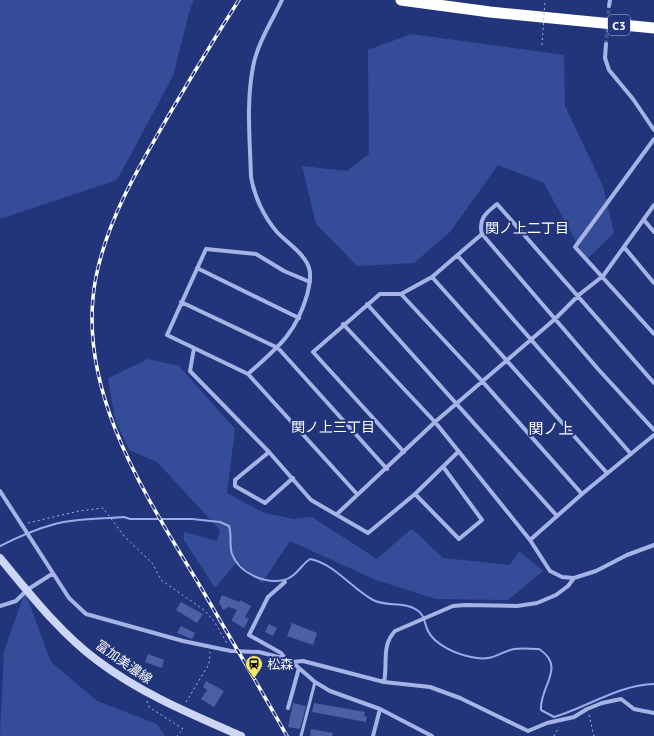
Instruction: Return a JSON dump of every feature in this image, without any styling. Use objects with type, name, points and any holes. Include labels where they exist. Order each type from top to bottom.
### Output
[{"type":"highway","name":"C3","points":[[401,0],[490,12],[654,28]]},
{"type":"highway","name":"C3","points":[[584,21],[654,23]]},
{"type":"main road","name":"富加美濃線","points":[[0,558],[54,621],[97,661],[150,694],[181,710],[241,736]]},
{"type":"street","points":[[248,374],[278,348],[291,332],[300,318],[310,282],[309,267],[291,243],[278,233],[268,221],[252,186],[250,177],[249,104],[252,67],[256,54],[282,0]]},
{"type":"street","points":[[609,6],[610,0]]},
{"type":"street","points":[[606,44],[606,58],[609,70],[633,99],[654,130]]},
{"type":"street","points":[[654,139],[575,247],[603,276],[654,334]]},
{"type":"street","points":[[654,383],[497,204],[482,217],[480,226],[482,234],[654,430]]},
{"type":"street","points":[[337,514],[457,402],[532,339],[603,276],[654,205]]},
{"type":"street","points":[[644,220],[654,232]]},
{"type":"street","points":[[404,452],[313,352],[380,294],[401,294],[432,277],[482,234]]},
{"type":"street","points":[[624,247],[654,283]]},
{"type":"street","points":[[310,282],[284,271],[256,254],[206,249],[167,335],[248,374],[357,494]]},
{"type":"street","points":[[458,256],[631,454]]},
{"type":"street","points":[[197,268],[300,318]]},
{"type":"street","points":[[432,277],[607,473]]},
{"type":"street","points":[[401,294],[482,381],[582,494]]},
{"type":"street","points":[[181,302],[278,348],[386,469]]},
{"type":"street","points":[[367,304],[457,402],[557,516]]},
{"type":"street","points":[[344,324],[435,422],[530,540],[550,571],[562,577],[574,578],[596,571],[626,556],[654,545]]},
{"type":"street","points":[[194,348],[190,371],[269,452],[311,500],[368,533],[444,468],[458,452]]},
{"type":"street","points":[[530,540],[582,494],[654,435]]},
{"type":"street","points":[[269,452],[236,480],[235,486],[265,503],[293,478]]},
{"type":"street","points":[[415,494],[459,539],[482,520],[444,468]]},
{"type":"street","points":[[0,491],[68,598],[86,614],[210,647],[230,651],[259,652],[286,659],[292,662],[315,682],[330,691],[380,709],[432,736]]},
{"type":"street","points":[[0,606],[16,601],[27,590],[52,574]]},
{"type":"street","points":[[384,682],[388,638],[395,631],[453,606],[465,605],[500,607],[537,603],[556,595],[568,586],[574,578]]},
{"type":"street","points":[[285,582],[268,597],[249,635],[281,653],[286,659]]},
{"type":"street","points":[[292,662],[303,661],[384,682],[430,687],[460,698],[518,728],[528,731],[536,729],[547,723],[562,721],[574,717],[587,709],[612,700],[621,699],[634,709],[654,713]]},
{"type":"street","points":[[288,708],[299,668]]},
{"type":"street","points":[[373,736],[380,709]]},
{"type":"lane","points":[[301,736],[315,682]]},
{"type":"path","points":[[542,45],[545,0]]},
{"type":"path","points":[[21,525],[79,511],[103,508],[130,543],[153,564],[161,580],[204,610],[214,621],[225,637],[230,651]]},
{"type":"path","points":[[181,710],[209,664],[210,647]]},
{"type":"path","points":[[150,694],[147,701],[149,707],[183,729],[177,736]]},
{"type":"path","points":[[587,709],[594,736]]},
{"type":"path","points":[[554,736],[562,721]]},
{"type":"shaded area","points":[[0,0],[194,0],[190,9],[173,76],[117,180],[0,219]]},
{"type":"shaded area","points":[[411,34],[564,55],[565,106],[603,186],[614,233],[586,260],[544,183],[498,165],[450,232],[414,263],[357,266],[316,224],[302,166],[347,171],[369,154],[368,50]]},
{"type":"shaded area","points":[[148,359],[179,366],[235,429],[227,493],[264,513],[294,519],[312,517],[377,559],[411,529],[443,558],[510,565],[519,551],[543,571],[508,600],[436,599],[376,580],[290,541],[262,583],[237,562],[215,588],[184,540],[184,532],[217,541],[220,530],[157,462],[129,450],[115,419],[108,378]]},
{"type":"shaded area","points":[[25,592],[51,662],[97,701],[157,724],[165,736],[0,736],[4,651]]},
{"type":"building","points":[[222,595],[239,602],[240,600],[251,606],[245,617],[249,619],[244,628],[232,621],[237,610],[229,607],[223,610],[219,602]]},
{"type":"building","points":[[181,602],[203,614],[197,623],[176,610]]},
{"type":"building","points":[[292,623],[317,633],[313,645],[287,636]]},
{"type":"building","points":[[269,624],[277,628],[273,636],[265,632]]},
{"type":"building","points":[[181,626],[195,633],[192,639],[177,633]]},
{"type":"building","points":[[148,654],[164,660],[162,668],[145,662]]},
{"type":"building","points":[[206,681],[224,691],[214,707],[201,699],[207,690],[203,687]]},
{"type":"building","points":[[293,703],[306,706],[300,729],[288,727]]},
{"type":"building","points":[[314,703],[365,712],[364,716],[367,717],[366,722],[312,712]]},
{"type":"building","points":[[311,729],[333,733],[332,736],[310,736]]},
{"type":"waterway","points":[[0,546],[41,528],[63,522],[81,520],[124,517],[130,519],[192,519],[220,522],[229,526],[231,551],[235,561],[240,567],[253,576],[261,579],[276,581],[288,579],[310,559],[335,571],[373,600],[412,607],[417,610],[422,614],[431,636],[441,645],[459,654],[478,658],[490,658],[514,649],[539,649],[547,656],[551,663],[550,678],[541,702],[541,710],[554,717],[628,688],[654,684]]},
{"type":"tunnel","points":[[606,44],[609,6]]},
{"type":"railway","points":[[239,0],[202,59],[134,176],[116,215],[101,256],[96,277],[92,318],[95,359],[105,400],[120,439],[138,478],[287,736]]},
{"type":"place","name":"松森","points":[[254,679]]},
{"type":"district","name":"関ノ上二丁目","points":[[527,228]]},
{"type":"district","name":"関ノ上三丁目","points":[[333,427]]},
{"type":"district","name":"関ノ上","points":[[551,428]]}]
